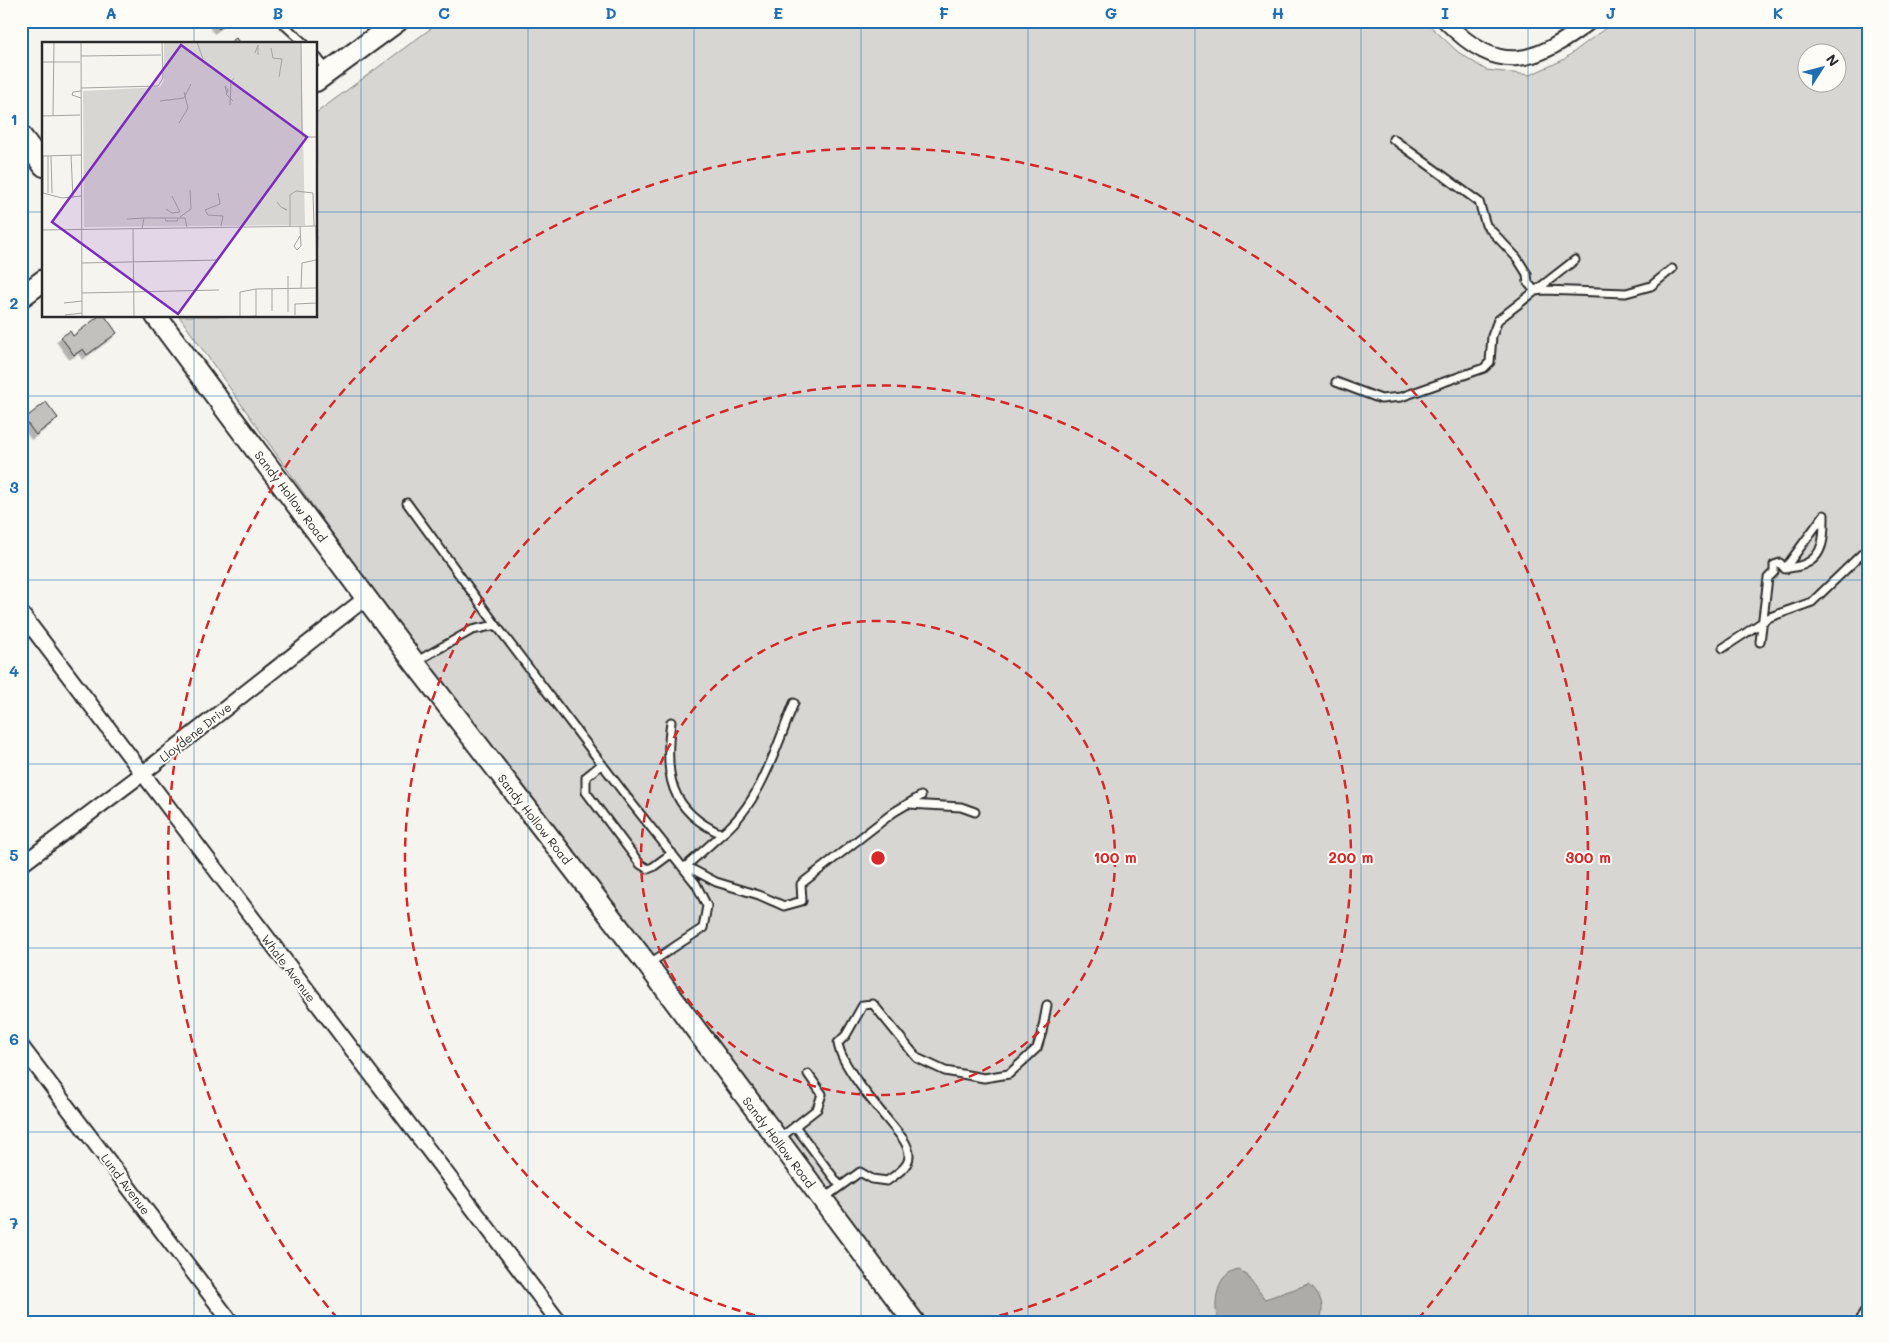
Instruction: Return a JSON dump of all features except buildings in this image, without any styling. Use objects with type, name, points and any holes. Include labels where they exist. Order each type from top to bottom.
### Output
[{"type":"street","points":[[322,76],[398,21]]},
{"type":"street","points":[[1445,21],[1470,42],[1500,58],[1533,56],[1563,43],[1591,21]]},
{"type":"street","points":[[21,136],[42,163]]},
{"type":"street","points":[[21,297],[42,281]]},
{"type":"street","name":"Sandy Hollow Road","points":[[158,318],[414,662],[647,964],[914,1322]]},
{"type":"street","name":"Lloydene Drive","points":[[21,865],[142,774],[367,597]]},
{"type":"street","name":"Whale Avenue","points":[[21,613],[558,1322]]},
{"type":"street","name":"Lund Avenue","points":[[21,1046],[231,1322]]},
{"type":"lane","points":[[280,21],[303,42]]},
{"type":"lane","points":[[318,63],[322,76]]},
{"type":"lane","points":[[1392,138],[1478,202],[1486,225],[1517,258],[1527,274],[1528,283],[1535,292]]},
{"type":"lane","points":[[1336,382],[1381,399],[1401,398],[1484,368],[1490,362],[1492,336],[1498,320],[1575,260]]},
{"type":"lane","points":[[1535,292],[1544,290],[1626,293],[1651,286],[1672,269]]},
{"type":"lane","points":[[407,503],[496,625],[602,764],[685,867],[708,906],[704,928],[647,964]]},
{"type":"lane","points":[[1760,642],[1768,578],[1774,572],[1774,565],[1780,562],[1785,569],[1804,565],[1818,556],[1821,551],[1824,515],[1786,568]]},
{"type":"lane","points":[[1723,648],[1763,620],[1812,602],[1868,548]]},
{"type":"lane","points":[[414,662],[472,630],[496,625]]},
{"type":"lane","points":[[685,867],[732,825],[751,801],[794,703]]},
{"type":"lane","points":[[671,722],[668,747],[672,788],[683,806],[705,827],[722,834]]},
{"type":"lane","points":[[602,764],[586,778],[586,792],[640,864],[648,869],[672,853]]},
{"type":"lane","points":[[685,867],[716,882],[758,894],[784,906],[802,901],[802,884],[894,812],[921,796]]},
{"type":"lane","points":[[909,804],[962,807],[975,812]]},
{"type":"lane","points":[[822,1199],[860,1172],[872,1179],[887,1181],[901,1171],[907,1164],[910,1155],[909,1148],[852,1072],[839,1048],[838,1042],[846,1035],[863,1005],[874,1004],[917,1058],[945,1071],[984,1078],[1009,1074],[1037,1048],[1042,1032],[1046,1005]]},
{"type":"lane","points":[[777,1140],[816,1109],[822,1094],[808,1074]]},
{"type":"lane","points":[[795,1126],[840,1186]]},
{"type":"shaded area","points":[[441,21],[1425,21],[1458,52],[1486,70],[1530,75],[1563,60],[1615,21],[1868,21],[1868,1314],[1857,1322],[922,1322],[421,659],[180,318],[318,318],[318,112]]},
{"type":"shaded area","points":[[1239,1270],[1246,1274],[1265,1299],[1309,1284],[1319,1296],[1321,1302],[1322,1312],[1318,1322],[1218,1322],[1216,1298],[1218,1290],[1225,1277]]}]
